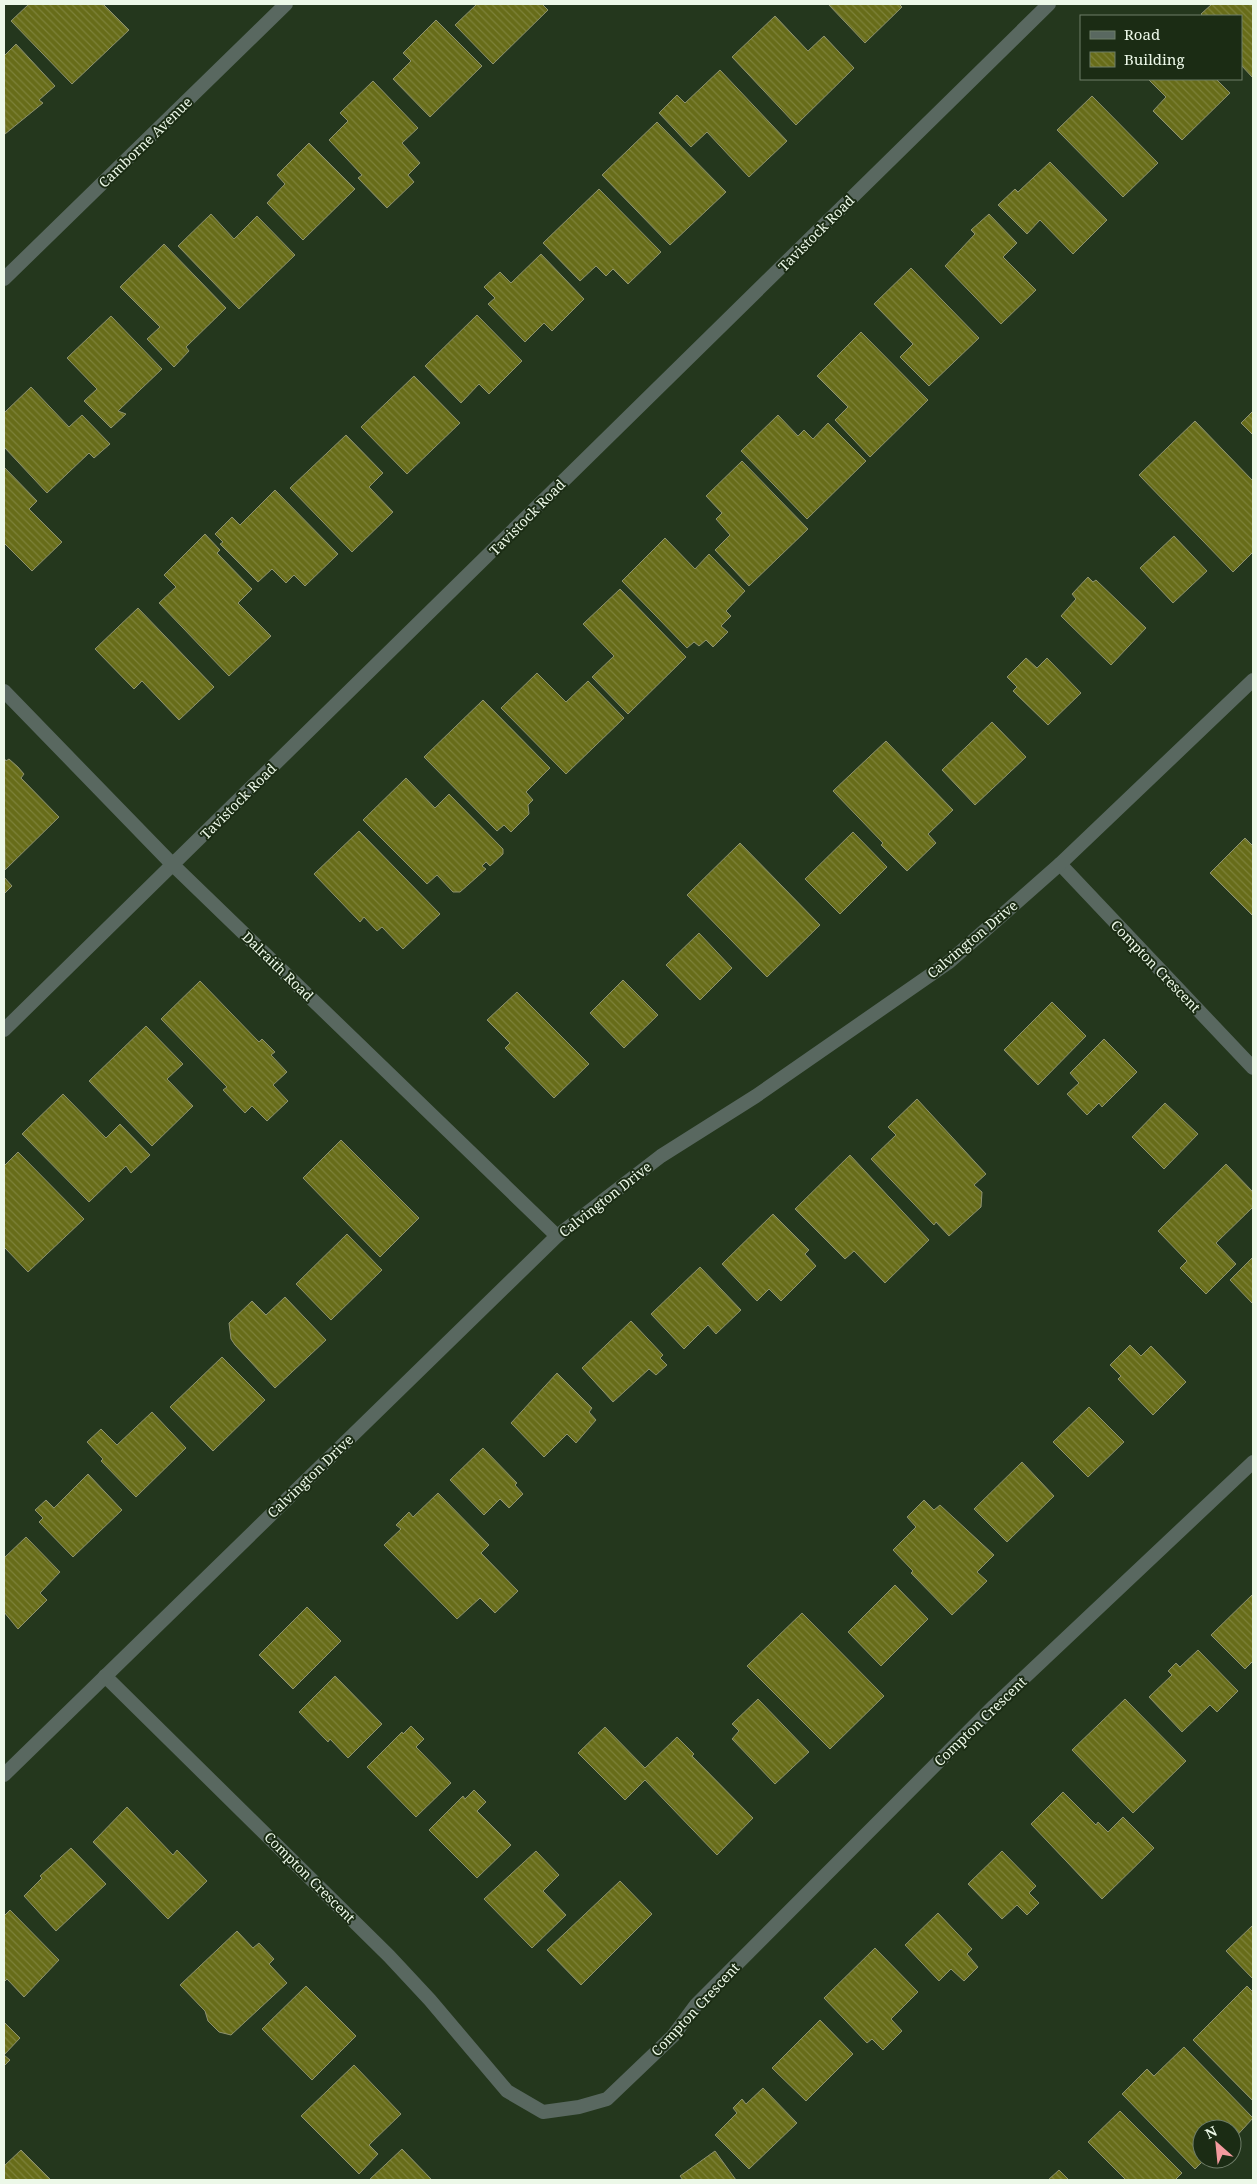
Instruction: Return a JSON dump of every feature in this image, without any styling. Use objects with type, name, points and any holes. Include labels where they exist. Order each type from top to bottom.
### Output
[{"type":"street","name":"Camborne Avenue","points":[[4,279],[286,4]]},
{"type":"street","name":"Tavistock Road","points":[[4,1030],[1049,4]]},
{"type":"street","name":"Calvington Drive","points":[[4,1775],[557,1236],[661,1156],[756,1096],[949,962],[1060,864],[1253,680]]},
{"type":"street","name":"Dalraith Road","points":[[4,691],[173,865],[557,1236]]},
{"type":"street","name":"Compton Crescent","points":[[1060,864],[1253,1068]]},
{"type":"street","name":"Compton Crescent","points":[[105,1676],[389,1956],[430,2000],[507,2091],[543,2112],[579,2107],[607,2100],[673,2036],[696,2005],[994,1706],[1253,1462]]},
{"type":"building","points":[[29,4],[103,4],[129,30],[72,84],[11,21]]},
{"type":"building","points":[[477,4],[542,4],[548,10],[493,64],[455,25]]},
{"type":"building","points":[[828,4],[899,4],[902,7],[865,43]]},
{"type":"building","points":[[1212,4],[1253,4],[1253,78],[1242,66],[1242,15],[1201,14]]},
{"type":"building","points":[[775,16],[808,51],[824,36],[854,68],[796,125],[732,57]]},
{"type":"building","points":[[436,20],[482,66],[430,117],[393,79],[411,61],[403,53]]},
{"type":"building","points":[[16,44],[55,86],[39,100],[43,103],[5,134],[4,56]]},
{"type":"building","points":[[720,70],[787,141],[749,177],[707,132],[691,147],[659,113],[677,95],[685,103]]},
{"type":"building","points":[[1149,80],[1217,80],[1230,93],[1182,140],[1153,111],[1166,97]]},
{"type":"building","points":[[373,81],[418,128],[402,143],[420,163],[408,175],[414,182],[387,208],[358,178],[362,175],[329,140],[348,121],[340,113]]},
{"type":"building","points":[[1092,96],[1158,163],[1123,197],[1057,130]]},
{"type":"building","points":[[657,122],[726,192],[670,245],[602,175]]},
{"type":"building","points":[[309,143],[355,189],[303,240],[267,203],[285,184],[277,175]]},
{"type":"building","points":[[1050,162],[1107,220],[1073,254],[1040,220],[1027,234],[998,205],[1015,189],[1018,192]]},
{"type":"building","points":[[599,189],[661,252],[628,284],[613,269],[606,276],[596,266],[580,281],[543,243]]},
{"type":"building","points":[[211,214],[234,239],[257,216],[295,255],[239,309],[178,246]]},
{"type":"building","points":[[989,214],[1017,243],[1003,257],[1036,290],[1001,324],[945,266],[975,234],[971,230]]},
{"type":"building","points":[[164,244],[226,308],[186,347],[189,351],[174,367],[147,339],[160,327],[120,287]]},
{"type":"building","points":[[541,254],[584,299],[552,331],[544,323],[525,342],[488,304],[495,298],[484,287],[500,272],[511,283]]},
{"type":"building","points":[[911,268],[979,338],[929,386],[900,357],[913,344],[874,304]]},
{"type":"building","points":[[477,315],[522,361],[489,394],[479,384],[461,403],[425,366]]},
{"type":"building","points":[[111,316],[162,369],[118,411],[126,414],[111,428],[84,401],[97,389],[67,358]]},
{"type":"building","points":[[861,332],[928,400],[870,457],[835,420],[848,407],[817,376]]},
{"type":"building","points":[[414,376],[460,423],[407,474],[361,427]]},
{"type":"building","points":[[31,387],[69,427],[82,415],[110,444],[94,458],[89,453],[47,493],[4,447],[4,413]]},
{"type":"building","points":[[1253,411],[1253,435],[1241,423]]},
{"type":"building","points":[[778,415],[798,436],[804,430],[813,439],[828,423],[866,461],[807,519],[741,451]]},
{"type":"building","points":[[1195,421],[1253,481],[1253,552],[1233,572],[1139,475]]},
{"type":"building","points":[[346,435],[383,473],[369,487],[393,512],[352,552],[290,488]]},
{"type":"building","points":[[742,461],[808,529],[749,586],[715,550],[730,535],[716,519],[722,513],[706,496]]},
{"type":"building","points":[[4,467],[37,501],[29,509],[62,542],[32,571],[4,543]]},
{"type":"building","points":[[275,490],[338,554],[305,586],[294,575],[286,583],[272,569],[258,582],[220,544],[223,542],[215,534],[232,517],[240,525]]},
{"type":"building","points":[[205,534],[220,550],[217,553],[252,589],[238,603],[271,636],[229,676],[159,603],[176,587],[164,575]]},
{"type":"building","points":[[1174,536],[1207,571],[1173,603],[1140,568]]},
{"type":"building","points":[[665,538],[695,569],[709,554],[745,591],[726,611],[731,616],[721,626],[728,632],[713,647],[706,640],[699,646],[694,642],[687,648],[622,581]]},
{"type":"building","points":[[1088,577],[1093,582],[1096,580],[1146,628],[1111,665],[1061,616],[1076,599],[1072,594]]},
{"type":"building","points":[[620,589],[686,657],[628,714],[592,677],[614,656],[583,624]]},
{"type":"building","points":[[138,608],[214,687],[179,720],[142,681],[134,689],[95,649]]},
{"type":"building","points":[[1026,658],[1037,668],[1047,658],[1081,693],[1048,725],[1013,691],[1017,687],[1007,677]]},
{"type":"building","points":[[537,673],[566,702],[588,681],[624,718],[566,774],[501,708]]},
{"type":"building","points":[[483,700],[550,768],[526,792],[533,800],[528,805],[529,814],[511,832],[504,825],[497,831],[424,757]]},
{"type":"building","points":[[992,722],[1026,757],[975,805],[942,770]]},
{"type":"building","points":[[886,741],[953,810],[928,834],[936,843],[907,871],[833,791]]},
{"type":"building","points":[[4,758],[6,761],[9,759],[18,767],[24,774],[21,778],[59,817],[5,870]]},
{"type":"building","points":[[406,778],[435,808],[449,794],[503,849],[503,854],[490,866],[486,862],[482,866],[486,869],[460,892],[453,892],[437,875],[427,884],[363,820]]},
{"type":"building","points":[[359,831],[440,914],[403,949],[382,927],[377,931],[364,917],[360,922],[314,874]]},
{"type":"building","points":[[853,832],[887,867],[840,914],[805,879]]},
{"type":"building","points":[[1245,838],[1253,846],[1253,916],[1210,873]]},
{"type":"building","points":[[740,843],[820,925],[767,977],[687,895]]},
{"type":"building","points":[[4,877],[12,886],[4,894]]},
{"type":"building","points":[[699,933],[732,968],[700,1000],[666,965]]},
{"type":"building","points":[[623,980],[658,1015],[624,1048],[590,1013]]},
{"type":"building","points":[[200,981],[259,1042],[262,1039],[275,1052],[271,1055],[287,1072],[273,1085],[288,1101],[267,1121],[252,1106],[245,1113],[223,1090],[227,1087],[161,1019]]},
{"type":"building","points":[[517,992],[589,1064],[554,1098],[505,1048],[510,1043],[487,1020]]},
{"type":"building","points":[[1052,1002],[1086,1036],[1038,1085],[1004,1050]]},
{"type":"building","points":[[146,1026],[183,1064],[167,1079],[193,1106],[152,1146],[89,1081]]},
{"type":"building","points":[[1104,1039],[1137,1072],[1102,1107],[1099,1103],[1087,1115],[1067,1094],[1079,1083],[1070,1073]]},
{"type":"building","points":[[63,1094],[106,1138],[120,1124],[150,1155],[131,1173],[126,1166],[89,1202],[22,1134]]},
{"type":"building","points":[[917,1099],[986,1174],[974,1185],[982,1192],[981,1207],[949,1236],[936,1222],[934,1225],[871,1159],[896,1135],[888,1127]]},
{"type":"building","points":[[1165,1103],[1198,1134],[1164,1169],[1132,1137]]},
{"type":"building","points":[[341,1140],[419,1218],[380,1257],[303,1178]]},
{"type":"building","points":[[18,1152],[84,1219],[28,1272],[4,1247],[4,1166]]},
{"type":"building","points":[[850,1155],[929,1240],[885,1283],[854,1251],[845,1259],[795,1209]]},
{"type":"building","points":[[1226,1164],[1253,1192],[1253,1207],[1216,1243],[1236,1264],[1206,1294],[1180,1268],[1187,1261],[1158,1231]]},
{"type":"building","points":[[773,1214],[809,1250],[805,1254],[816,1266],[781,1301],[769,1289],[757,1301],[722,1264]]},
{"type":"building","points":[[347,1234],[382,1270],[331,1320],[296,1284]]},
{"type":"building","points":[[1253,1257],[1253,1304],[1230,1280]]},
{"type":"building","points":[[700,1267],[741,1310],[716,1334],[708,1325],[684,1349],[651,1314]]},
{"type":"building","points":[[285,1297],[326,1340],[275,1388],[235,1345],[231,1339],[229,1323],[252,1301],[266,1315]]},
{"type":"building","points":[[631,1321],[663,1355],[660,1358],[667,1365],[656,1375],[649,1369],[613,1402],[582,1368]]},
{"type":"building","points":[[1130,1345],[1141,1356],[1151,1346],[1186,1382],[1153,1415],[1118,1379],[1121,1376],[1110,1365]]},
{"type":"building","points":[[222,1357],[265,1400],[213,1451],[170,1407]]},
{"type":"building","points":[[557,1373],[592,1408],[589,1412],[596,1420],[576,1443],[567,1434],[544,1457],[511,1423]]},
{"type":"building","points":[[1089,1407],[1124,1442],[1088,1477],[1053,1442]]},
{"type":"building","points":[[152,1412],[186,1448],[136,1497],[101,1461],[103,1459],[87,1442],[101,1429],[117,1445]]},
{"type":"building","points":[[483,1448],[517,1483],[515,1485],[523,1494],[509,1508],[500,1499],[484,1515],[450,1480]]},
{"type":"building","points":[[1022,1462],[1054,1496],[1007,1542],[974,1509]]},
{"type":"building","points":[[88,1474],[122,1510],[73,1557],[39,1522],[43,1518],[35,1510],[46,1500],[54,1508]]},
{"type":"building","points":[[438,1493],[489,1545],[481,1553],[518,1591],[495,1613],[480,1598],[457,1619],[384,1545],[401,1529],[396,1525],[409,1512],[413,1517]]},
{"type":"building","points":[[924,1500],[934,1510],[940,1505],[994,1555],[977,1572],[987,1581],[952,1615],[911,1573],[913,1571],[893,1550],[916,1527],[907,1517]]},
{"type":"building","points":[[26,1537],[60,1572],[40,1593],[47,1600],[18,1629],[4,1612],[4,1558]]},
{"type":"building","points":[[895,1585],[928,1619],[881,1666],[848,1632]]},
{"type":"building","points":[[1253,1594],[1253,1661],[1245,1669],[1211,1635]]},
{"type":"building","points":[[307,1607],[341,1641],[293,1689],[259,1655]]},
{"type":"building","points":[[802,1613],[884,1696],[830,1749],[747,1666]]},
{"type":"building","points":[[1198,1650],[1238,1691],[1217,1712],[1210,1705],[1182,1732],[1149,1697],[1172,1675],[1168,1671],[1176,1663],[1180,1667]]},
{"type":"building","points":[[335,1676],[382,1724],[348,1758],[330,1739],[328,1742],[299,1712]]},
{"type":"building","points":[[758,1699],[809,1752],[775,1784],[732,1739],[739,1731],[732,1724]]},
{"type":"building","points":[[1125,1699],[1186,1761],[1133,1813],[1072,1750]]},
{"type":"building","points":[[411,1726],[424,1739],[416,1747],[451,1783],[416,1817],[367,1767],[402,1732],[403,1734]]},
{"type":"building","points":[[605,1727],[645,1768],[677,1737],[694,1754],[692,1756],[753,1818],[717,1855],[645,1780],[625,1800],[578,1753]]},
{"type":"building","points":[[474,1790],[486,1802],[477,1811],[511,1845],[477,1878],[429,1830],[463,1796],[465,1799]]},
{"type":"building","points":[[1063,1792],[1096,1825],[1098,1822],[1108,1832],[1123,1817],[1154,1848],[1102,1899],[1031,1824]]},
{"type":"building","points":[[127,1807],[173,1855],[177,1850],[207,1881],[168,1919],[93,1842]]},
{"type":"building","points":[[71,1848],[106,1884],[56,1931],[24,1896],[42,1878],[40,1876]]},
{"type":"building","points":[[536,1851],[559,1875],[543,1891],[566,1915],[532,1948],[484,1899]]},
{"type":"building","points":[[1002,1851],[1036,1886],[1029,1893],[1039,1903],[1027,1915],[1017,1905],[1002,1919],[968,1884]]},
{"type":"building","points":[[620,1881],[652,1914],[581,1985],[547,1950]]},
{"type":"building","points":[[10,1910],[59,1960],[24,1997],[7,1979],[4,1982],[4,1916]]},
{"type":"building","points":[[938,1913],[972,1949],[967,1954],[978,1967],[964,1981],[951,1969],[939,1981],[905,1945]]},
{"type":"building","points":[[1253,1925],[1253,1979],[1226,1951]]},
{"type":"building","points":[[237,1931],[253,1948],[259,1943],[274,1959],[269,1964],[287,1983],[231,2035],[219,2032],[208,2021],[205,2011],[180,1985]]},
{"type":"building","points":[[875,1948],[918,1992],[891,2019],[902,2031],[883,2050],[872,2039],[867,2043],[824,1998]]},
{"type":"building","points":[[306,1986],[356,2036],[312,2080],[262,2029]]},
{"type":"building","points":[[1247,1986],[1253,1992],[1253,2101],[1193,2040]]},
{"type":"building","points":[[820,2020],[853,2054],[806,2101],[772,2068]]},
{"type":"building","points":[[4,2022],[20,2038],[4,2055]]},
{"type":"building","points":[[1184,2047],[1253,2118],[1242,2130],[1242,2119],[1192,2119],[1192,2166],[1122,2094],[1147,2069],[1154,2076]]},
{"type":"building","points":[[4,2055],[10,2060],[4,2066]]},
{"type":"building","points":[[354,2065],[401,2114],[369,2145],[378,2154],[359,2174],[301,2116]]},
{"type":"building","points":[[763,2088],[797,2123],[749,2169],[715,2135],[737,2113],[733,2108],[742,2099],[746,2104]]},
{"type":"building","points":[[1120,2111],[1182,2173],[1175,2180],[1126,2180],[1088,2142]]},
{"type":"building","points":[[402,2149],[432,2180],[369,2180]]},
{"type":"building","points":[[21,2150],[51,2180],[4,2180],[4,2166]]},
{"type":"building","points":[[715,2151],[736,2180],[683,2180],[680,2176]]},
{"type":"building","points":[[1059,2170],[1069,2180],[1048,2180]]}]
